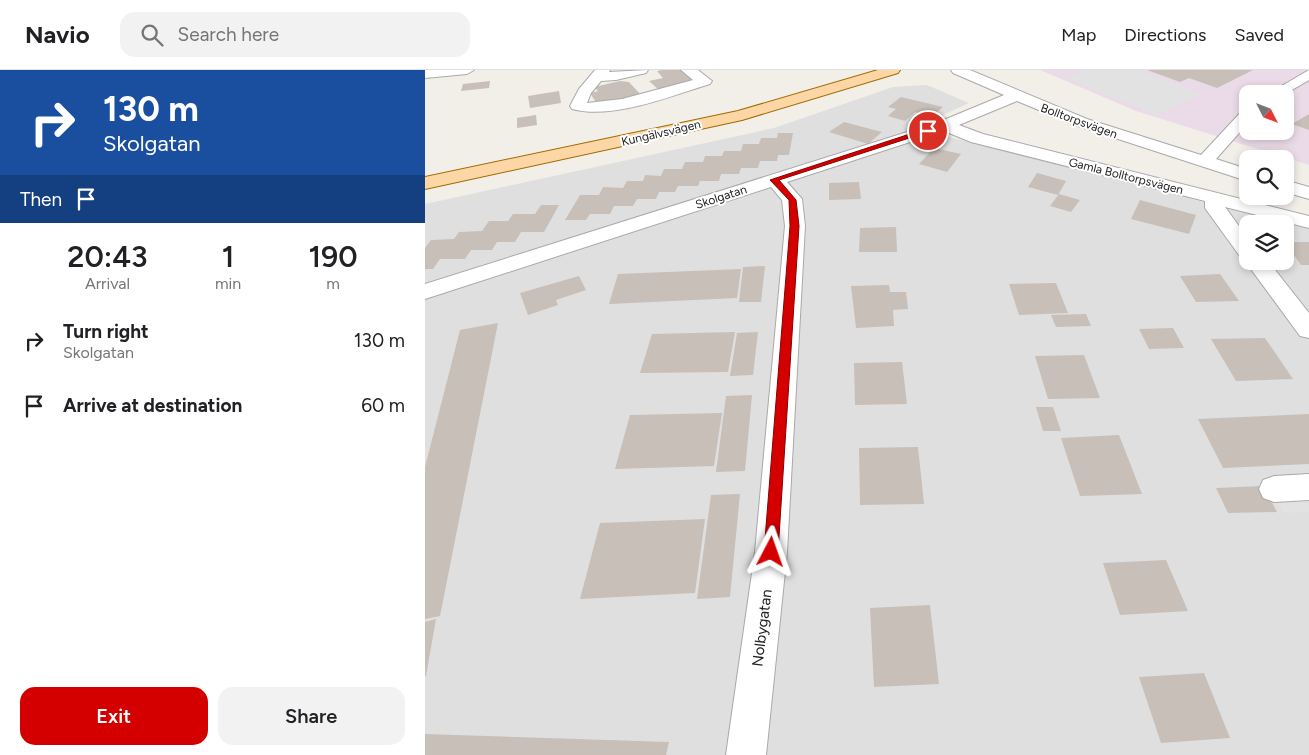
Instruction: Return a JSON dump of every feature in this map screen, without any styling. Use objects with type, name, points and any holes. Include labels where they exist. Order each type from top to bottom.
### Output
[{"type":"main road","name":"Kungälvsvägen","points":[[425,183],[541,160],[741,115],[893,70]]},
{"type":"street","points":[[425,74],[467,70]]},
{"type":"street","points":[[641,70],[616,76],[600,74],[585,92],[578,106],[588,109],[611,106],[705,81],[688,70]]},
{"type":"street","name":"Bolltorpsvägen","points":[[958,70],[1015,96],[1081,122],[1239,173]]},
{"type":"street","points":[[1290,85],[1309,74]]},
{"type":"street","name":"Skolgatan","points":[[425,292],[945,125],[1015,96]]},
{"type":"street","points":[[1204,162],[1239,123]]},
{"type":"street","name":"Gamla Bolltorpsvägen","points":[[945,125],[977,138],[1309,222]]},
{"type":"street","name":"Nolbygatan","points":[[746,755],[771,552],[795,226],[793,200],[774,180]]},
{"type":"street","points":[[1294,189],[1309,193]]},
{"type":"street","points":[[1214,198],[1215,208],[1239,240]]},
{"type":"street","points":[[1263,270],[1309,330]]},
{"type":"street","points":[[1274,489],[1309,487]]},
{"type":"shaded area","points":[[1040,70],[1309,70],[1309,165],[1294,160],[1294,150],[1261,150],[1136,111]]},
{"type":"shaded area","points":[[1086,70],[1137,70],[1201,94],[1157,115],[1066,78]]},
{"type":"shaded area","points":[[927,85],[969,103],[914,128],[1254,215],[1239,215],[1239,270],[1294,270],[1294,225],[1309,229],[1309,755],[425,755],[425,204],[774,128],[893,87]]},
{"type":"shaded area","points":[[1309,498],[1309,512],[1283,513],[1275,499]]},
{"type":"building","points":[[684,70],[697,81],[659,90],[649,81],[663,78],[657,71]]},
{"type":"building","points":[[1147,70],[1253,70],[1217,88],[1189,78],[1180,82]]},
{"type":"building","points":[[490,81],[489,88],[461,91],[463,84]]},
{"type":"building","points":[[620,81],[629,82],[641,95],[597,104],[590,93],[598,91],[594,87]]},
{"type":"building","points":[[559,91],[561,103],[530,108],[528,96]]},
{"type":"building","points":[[901,97],[943,107],[932,117],[915,112],[905,121],[888,116],[896,109],[888,107]]},
{"type":"building","points":[[1309,114],[1309,130],[1294,125],[1294,123]]},
{"type":"building","points":[[536,115],[537,125],[517,128],[517,118]]},
{"type":"building","points":[[844,122],[882,132],[868,144],[829,132]]},
{"type":"building","points":[[778,133],[793,133],[789,155],[778,155],[777,161],[760,161],[758,168],[741,168],[739,174],[721,174],[719,181],[700,181],[698,186],[678,186],[675,192],[659,192],[656,199],[637,199],[633,206],[614,206],[610,214],[590,214],[586,220],[565,220],[580,195],[599,195],[603,187],[623,188],[627,181],[643,181],[645,175],[661,176],[664,169],[682,169],[685,162],[703,162],[705,156],[722,156],[724,151],[741,151],[743,144],[759,144],[761,138],[777,138]]},
{"type":"building","points":[[934,148],[961,154],[947,172],[919,164]]},
{"type":"building","points":[[1037,173],[1066,181],[1058,195],[1028,187]]},
{"type":"building","points":[[859,182],[861,199],[829,200],[829,183]]},
{"type":"building","points":[[1059,194],[1080,200],[1071,212],[1050,206]]},
{"type":"building","points":[[1140,200],[1196,215],[1189,234],[1131,219]]},
{"type":"building","points":[[541,205],[559,205],[544,232],[521,232],[515,242],[497,242],[492,250],[471,250],[465,259],[440,259],[433,269],[425,269],[425,248],[431,240],[454,239],[459,232],[482,231],[489,221],[508,221],[513,214],[535,214]]},
{"type":"building","points":[[896,227],[897,252],[859,252],[860,228]]},
{"type":"building","points":[[1294,242],[1309,242],[1309,265],[1301,265],[1294,255]]},
{"type":"building","points":[[765,266],[761,302],[739,302],[743,267]]},
{"type":"building","points":[[741,269],[737,298],[609,304],[618,274]]},
{"type":"building","points":[[1220,274],[1239,301],[1196,302],[1180,276]]},
{"type":"building","points":[[579,276],[586,290],[556,300],[558,305],[528,315],[520,293]]},
{"type":"building","points":[[1056,283],[1068,313],[1019,315],[1009,284]]},
{"type":"building","points":[[889,285],[890,292],[906,292],[908,309],[893,310],[894,326],[856,328],[851,286]]},
{"type":"building","points":[[1086,314],[1091,326],[1056,327],[1051,315]]},
{"type":"building","points":[[498,323],[440,616],[425,619],[425,467],[460,330]]},
{"type":"building","points":[[1173,328],[1184,348],[1149,349],[1139,329]]},
{"type":"building","points":[[735,332],[728,372],[640,373],[652,334]]},
{"type":"building","points":[[758,332],[753,375],[730,376],[737,333]]},
{"type":"building","points":[[1265,338],[1293,379],[1236,381],[1211,339]]},
{"type":"building","points":[[1084,355],[1100,398],[1048,399],[1035,356]]},
{"type":"building","points":[[902,362],[907,404],[855,405],[854,363]]},
{"type":"building","points":[[752,395],[745,471],[716,472],[726,396]]},
{"type":"building","points":[[1036,407],[1053,407],[1061,431],[1043,431]]},
{"type":"building","points":[[722,413],[714,466],[615,469],[630,415]]},
{"type":"building","points":[[1309,414],[1309,464],[1223,468],[1198,419]]},
{"type":"building","points":[[1119,435],[1142,494],[1080,496],[1061,438]]},
{"type":"building","points":[[918,447],[924,504],[860,505],[859,448]]},
{"type":"building","points":[[1263,486],[1277,512],[1228,513],[1216,488]]},
{"type":"building","points":[[740,494],[730,597],[697,599],[711,495]]},
{"type":"building","points":[[705,519],[695,593],[580,599],[600,523]]},
{"type":"building","points":[[1166,560],[1188,611],[1120,615],[1103,563]]},
{"type":"building","points":[[930,605],[939,684],[874,687],[870,608]]},
{"type":"building","points":[[436,619],[426,676],[425,676],[425,622]]},
{"type":"building","points":[[1204,673],[1230,738],[1161,743],[1139,677]]},
{"type":"building","points":[[425,734],[669,742],[666,755],[425,755]]},
{"type":"route","points":[[771,552],[795,226],[793,200],[774,180],[928,131]]}]
